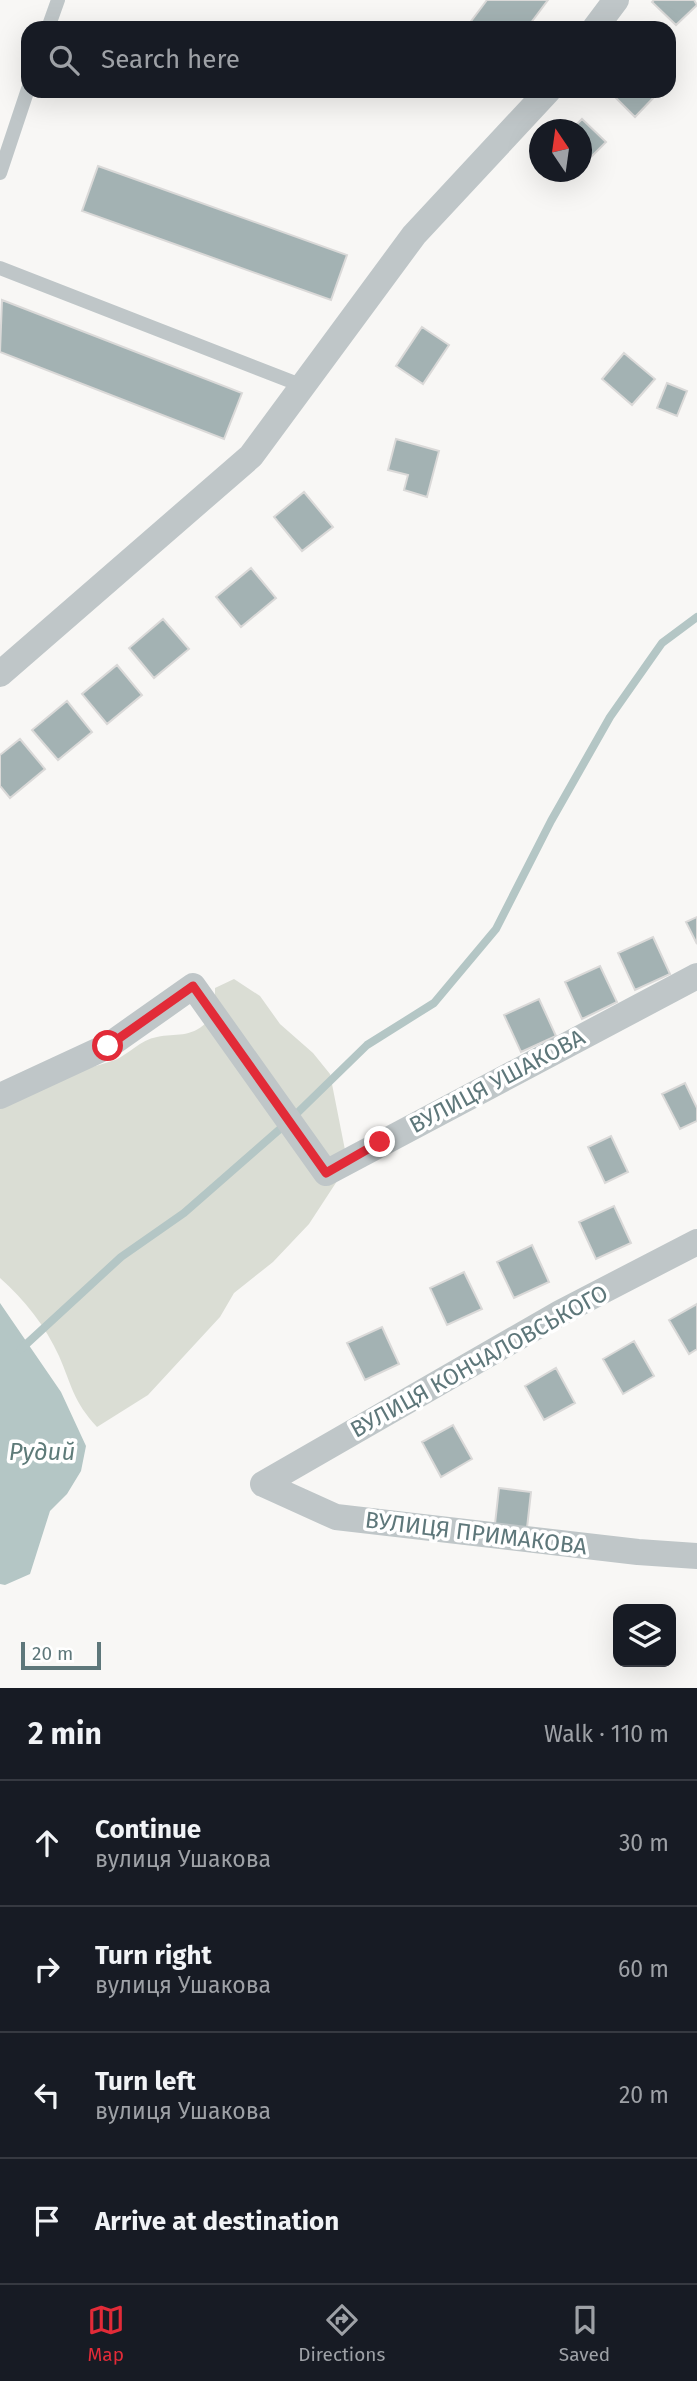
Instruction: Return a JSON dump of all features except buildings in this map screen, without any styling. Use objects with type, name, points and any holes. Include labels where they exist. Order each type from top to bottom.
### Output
[{"type":"street","points":[[600,21],[616,0]]},
{"type":"street","points":[[0,674],[251,456],[414,235],[541,98]]},
{"type":"street","name":"ВУЛИЦЯ УШАКОВА","points":[[0,1096],[108,1046],[193,986],[326,1173],[697,976]]},
{"type":"street","name":"ВУЛИЦЯ КОНЧАЛОВСЬКОГО","points":[[262,1484],[560,1313],[697,1242]]},
{"type":"street","name":"ВУЛИЦЯ ПРИМАКОВА","points":[[262,1484],[336,1517],[638,1552],[697,1556]]},
{"type":"lane","points":[[50,21],[58,0]]},
{"type":"lane","points":[[0,173],[25,98]]},
{"type":"lane","points":[[0,268],[303,386]]},
{"type":"shaded area","points":[[234,979],[260,996],[280,1024],[313,1053],[330,1074],[345,1150],[341,1175],[309,1224],[273,1262],[234,1293],[220,1317],[148,1395],[97,1427],[78,1401],[54,1345],[41,1324],[18,1295],[0,1278],[0,1087],[101,1065],[151,1039],[194,1031],[212,1015],[215,988]]},
{"type":"water","name":"Рудий","points":[[0,1303],[61,1392],[86,1446],[81,1471],[67,1494],[50,1511],[30,1574],[5,1585],[0,1584]]},
{"type":"waterway","points":[[21,1349],[121,1257],[184,1213],[288,1122],[367,1045],[434,1003],[496,929],[551,821],[610,717],[662,643],[697,617]]},
{"type":"route","points":[[108,1046],[193,986],[326,1173],[380,1142]]}]
